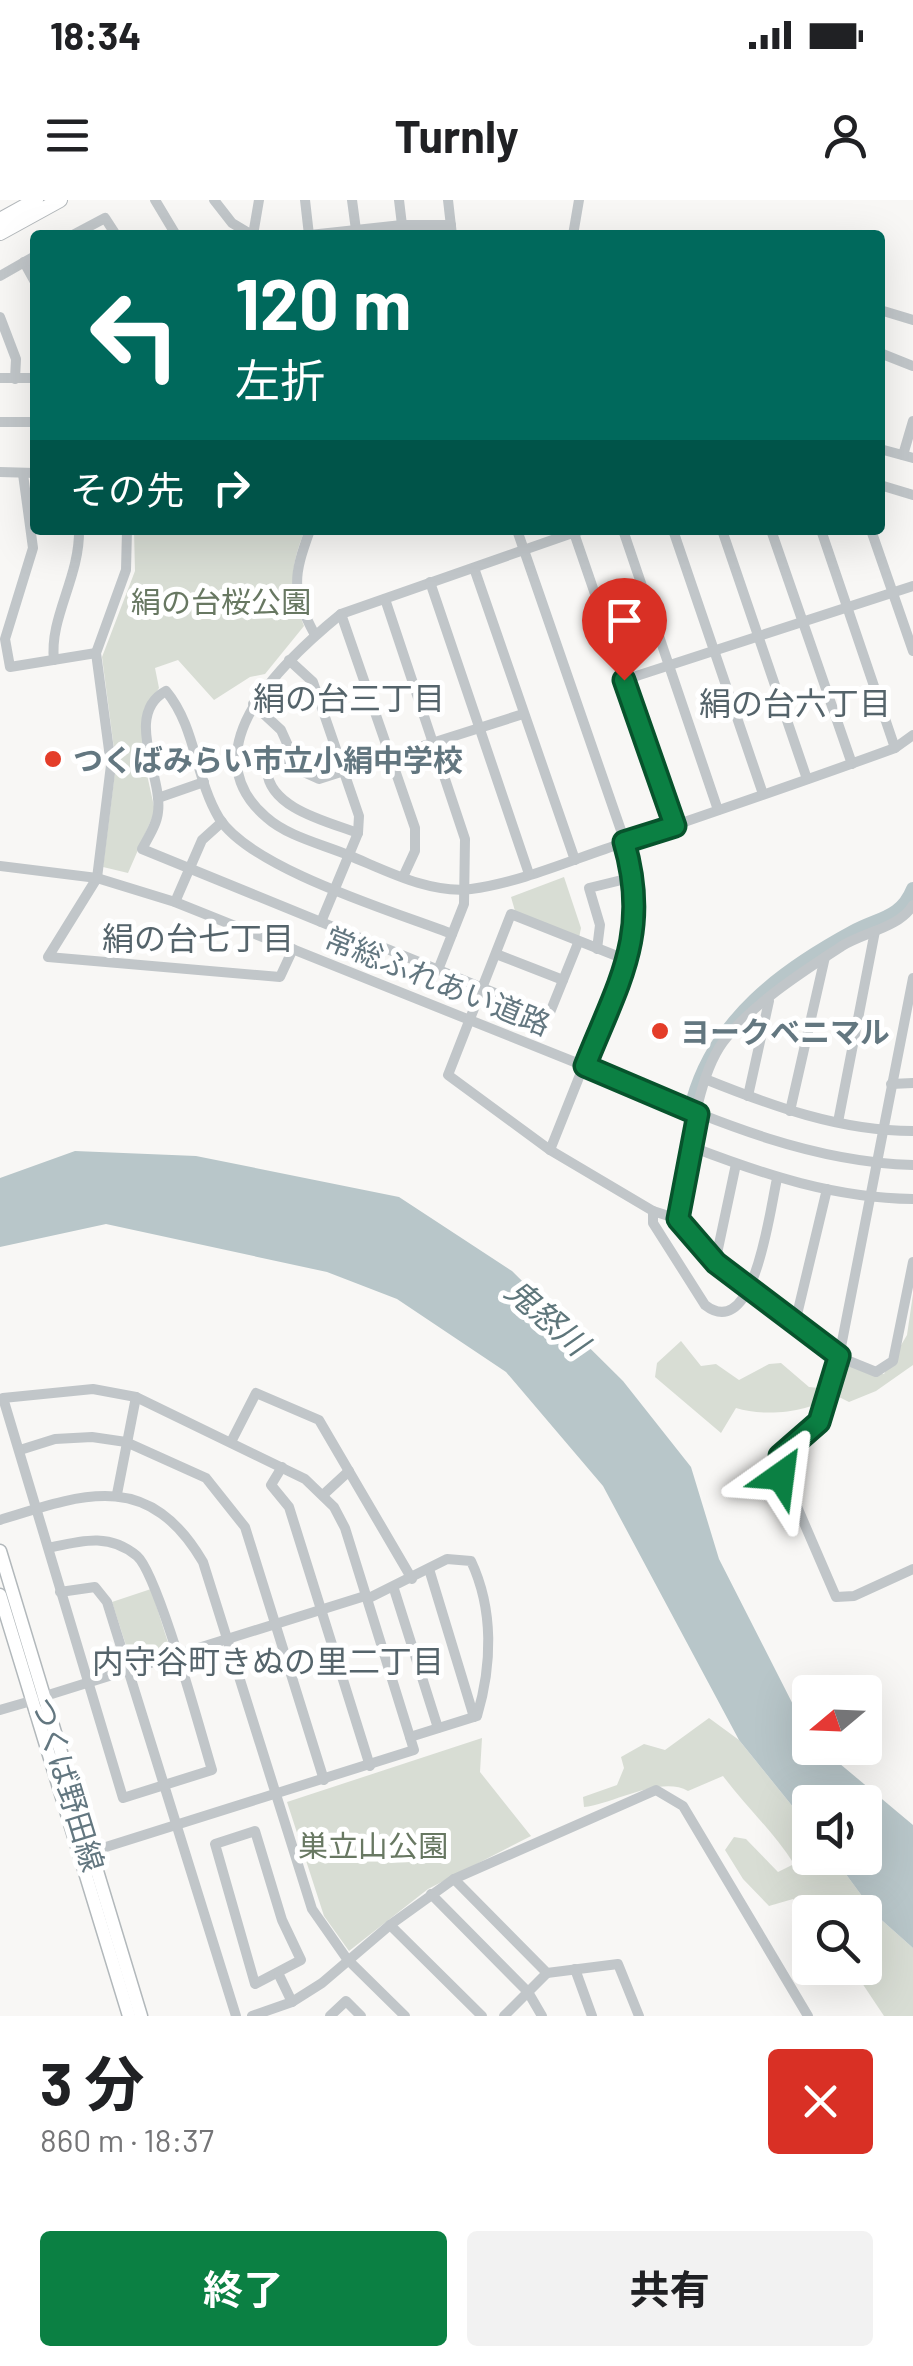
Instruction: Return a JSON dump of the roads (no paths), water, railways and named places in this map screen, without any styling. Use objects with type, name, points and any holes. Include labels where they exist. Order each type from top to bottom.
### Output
[{"type":"highway","points":[[0,220],[34,200]]},
{"type":"highway","points":[[0,233],[60,200]]},
{"type":"main road","name":"つくば野田線","points":[[0,1552],[36,1699],[129,2016]]},
{"type":"main road","name":"つくば野田線","points":[[0,1595],[90,1852],[141,2016]]},
{"type":"street","points":[[155,200],[173,230]]},
{"type":"street","points":[[214,200],[232,223],[244,230]]},
{"type":"street","points":[[254,230],[258,200]]},
{"type":"street","points":[[305,200],[308,230]]},
{"type":"street","points":[[352,200],[356,230],[402,224],[452,230],[448,200]]},
{"type":"street","points":[[400,200],[402,224]]},
{"type":"street","points":[[574,230],[578,200]]},
{"type":"street","points":[[83,230],[106,218],[113,230]]},
{"type":"street","points":[[0,276],[30,259]]},
{"type":"street","points":[[885,312],[913,320]]},
{"type":"street","points":[[0,317],[16,359],[15,379]]},
{"type":"street","points":[[885,354],[913,366]]},
{"type":"street","points":[[0,378],[30,378]]},
{"type":"street","points":[[908,456],[913,420]]},
{"type":"street","points":[[0,422],[30,422]]},
{"type":"street","points":[[0,472],[29,473]]},
{"type":"street","points":[[885,486],[913,494]]},
{"type":"street","points":[[32,535],[33,548],[5,639],[10,668],[96,653]]},
{"type":"street","points":[[54,660],[52,641],[76,576],[79,535]]},
{"type":"street","points":[[127,535],[126,570],[96,653],[111,765],[97,878],[48,957],[280,977],[293,949]]},
{"type":"street","points":[[308,535],[296,569],[295,593],[315,634]]},
{"type":"street","points":[[519,535],[624,842],[634,877],[637,920],[627,960],[550,1150]]},
{"type":"street","points":[[565,535],[340,614],[315,634],[252,704],[239,735],[237,752],[244,787],[253,804],[281,827],[403,877],[465,890],[530,874],[675,826],[895,748],[913,735]]},
{"type":"street","points":[[577,535],[675,826]]},
{"type":"street","points":[[625,535],[718,810]]},
{"type":"street","points":[[674,535],[763,794]]},
{"type":"street","points":[[724,535],[807,779]]},
{"type":"street","points":[[772,535],[852,764]]},
{"type":"street","points":[[823,535],[895,748]]},
{"type":"street","points":[[873,535],[913,651]]},
{"type":"street","points":[[474,568],[575,860]]},
{"type":"street","points":[[430,582],[530,874]]},
{"type":"street","points":[[624,680],[913,586]]},
{"type":"street","points":[[385,599],[463,826],[465,890],[438,970]]},
{"type":"street","points":[[0,603],[15,609]]},
{"type":"street","points":[[340,614],[416,839],[403,877]]},
{"type":"street","points":[[289,660],[313,682],[359,816],[358,833],[321,922]]},
{"type":"street","points":[[452,934],[259,855],[222,822],[204,782],[180,707],[166,690],[149,709],[146,724],[158,815],[142,849],[549,1015],[578,943]]},
{"type":"street","points":[[252,704],[280,730],[291,759],[300,770],[320,779],[524,714]]},
{"type":"street","points":[[291,759],[268,770],[272,786],[297,808],[358,833]]},
{"type":"street","points":[[158,798],[204,782]]},
{"type":"street","points":[[175,902],[202,840],[222,822]]},
{"type":"street","name":"常総ふれあい道路","points":[[0,866],[97,878],[175,902],[698,1114],[794,1148],[874,1164],[913,1165]]},
{"type":"street","points":[[597,950],[600,924],[589,888],[634,877]]},
{"type":"street","points":[[678,1219],[705,1079],[722,1044],[824,958],[912,911]]},
{"type":"street","points":[[627,960],[511,914],[448,1076],[550,1150],[653,1211],[678,1219],[716,1263],[751,1293],[839,1356],[876,1372],[890,1367],[913,1262]]},
{"type":"street","points":[[838,1122],[875,930]]},
{"type":"street","points":[[496,954],[563,980]]},
{"type":"street","points":[[790,1112],[824,958]]},
{"type":"street","points":[[913,978],[839,1356],[819,1422],[780,1456],[782,1479],[836,1596],[854,1596],[913,1570]]},
{"type":"street","points":[[748,1096],[769,1001]]},
{"type":"street","points":[[705,1079],[790,1112],[883,1131],[913,1131]]},
{"type":"street","points":[[891,1084],[913,1083]]},
{"type":"street","points":[[692,1147],[777,1179],[868,1198],[913,1199]]},
{"type":"street","points":[[716,1263],[736,1164]]},
{"type":"street","points":[[653,1211],[653,1223],[706,1305],[714,1312],[728,1312],[751,1293],[777,1179]]},
{"type":"street","points":[[795,1323],[827,1190]]},
{"type":"street","points":[[48,1548],[95,1538],[137,1556],[145,1566],[212,1770],[123,1798],[60,1592],[20,1450],[3,1398],[94,1389],[136,1397],[282,1467],[323,1494],[345,1528],[414,1750],[90,1852]]},
{"type":"street","points":[[231,1442],[256,1393],[319,1420],[412,1579]]},
{"type":"street","points":[[116,1494],[136,1397]]},
{"type":"street","points":[[20,1450],[55,1439],[92,1436],[126,1442],[206,1478],[245,1527],[324,1780]]},
{"type":"street","points":[[282,1467],[271,1485],[289,1507],[370,1766]]},
{"type":"street","points":[[323,1494],[349,1471]]},
{"type":"street","points":[[0,1520],[84,1494],[116,1494],[152,1508],[195,1548],[312,1909],[347,1959],[405,2016]]},
{"type":"street","points":[[0,1710],[394,1589],[447,1559],[471,1561],[480,1580],[486,1612],[488,1678],[474,1717]]},
{"type":"street","points":[[429,1570],[474,1717]]},
{"type":"street","points":[[60,1592],[96,1587],[103,1593],[236,2016]]},
{"type":"street","points":[[394,1589],[438,1728]]},
{"type":"street","points":[[410,1737],[474,1717]]},
{"type":"street","points":[[252,2016],[292,2002],[454,1879],[648,1793],[664,1792],[683,1806],[808,2016]]},
{"type":"street","points":[[255,1831],[282,1920],[301,1960],[279,1974],[255,1984],[215,1844],[255,1831]]},
{"type":"street","points":[[454,1879],[548,1973]]},
{"type":"street","points":[[431,1894],[528,1992],[542,2016]]},
{"type":"street","points":[[390,1925],[482,2016]]},
{"type":"street","points":[[504,2016],[548,1973],[618,1964],[639,2016]]},
{"type":"street","points":[[574,1970],[592,2016]]},
{"type":"street","points":[[279,1974],[292,2002]]},
{"type":"street","points":[[330,2016],[346,2001],[361,2016]]},
{"type":"water","name":"鬼怒川","points":[[75,1151],[196,1156],[399,1197],[512,1271],[623,1381],[691,1467],[719,1559],[792,1703],[792,1765],[841,1765],[865,1785],[792,1785],[792,1806],[739,1740],[603,1486],[506,1372],[397,1299],[327,1272],[106,1224],[0,1247],[0,1178]]},
{"type":"water","points":[[882,1799],[913,1825],[913,1948],[882,1920],[882,1895],[861,1895],[847,1875],[882,1875]]},
{"type":"waterway","points":[[693,1100],[718,1045],[755,1000],[826,947],[895,912],[913,889]]},
{"type":"place","name":"つくばみらい市立小絹中学校","points":[[53,759]]},
{"type":"place","name":"ヨークベニマル","points":[[660,1031]]},
{"type":"district","name":"絹の台三丁目","points":[[349,697]]},
{"type":"district","name":"絹の台六丁目","points":[[795,702]]},
{"type":"district","name":"絹の台七丁目","points":[[198,937]]},
{"type":"district","name":"内守谷町きぬの里二丁目","points":[[268,1660]]},
{"type":"park label","name":"絹の台桜公園","points":[[221,601]]},
{"type":"park label","name":"巣立山公園","points":[[373,1845]]}]
